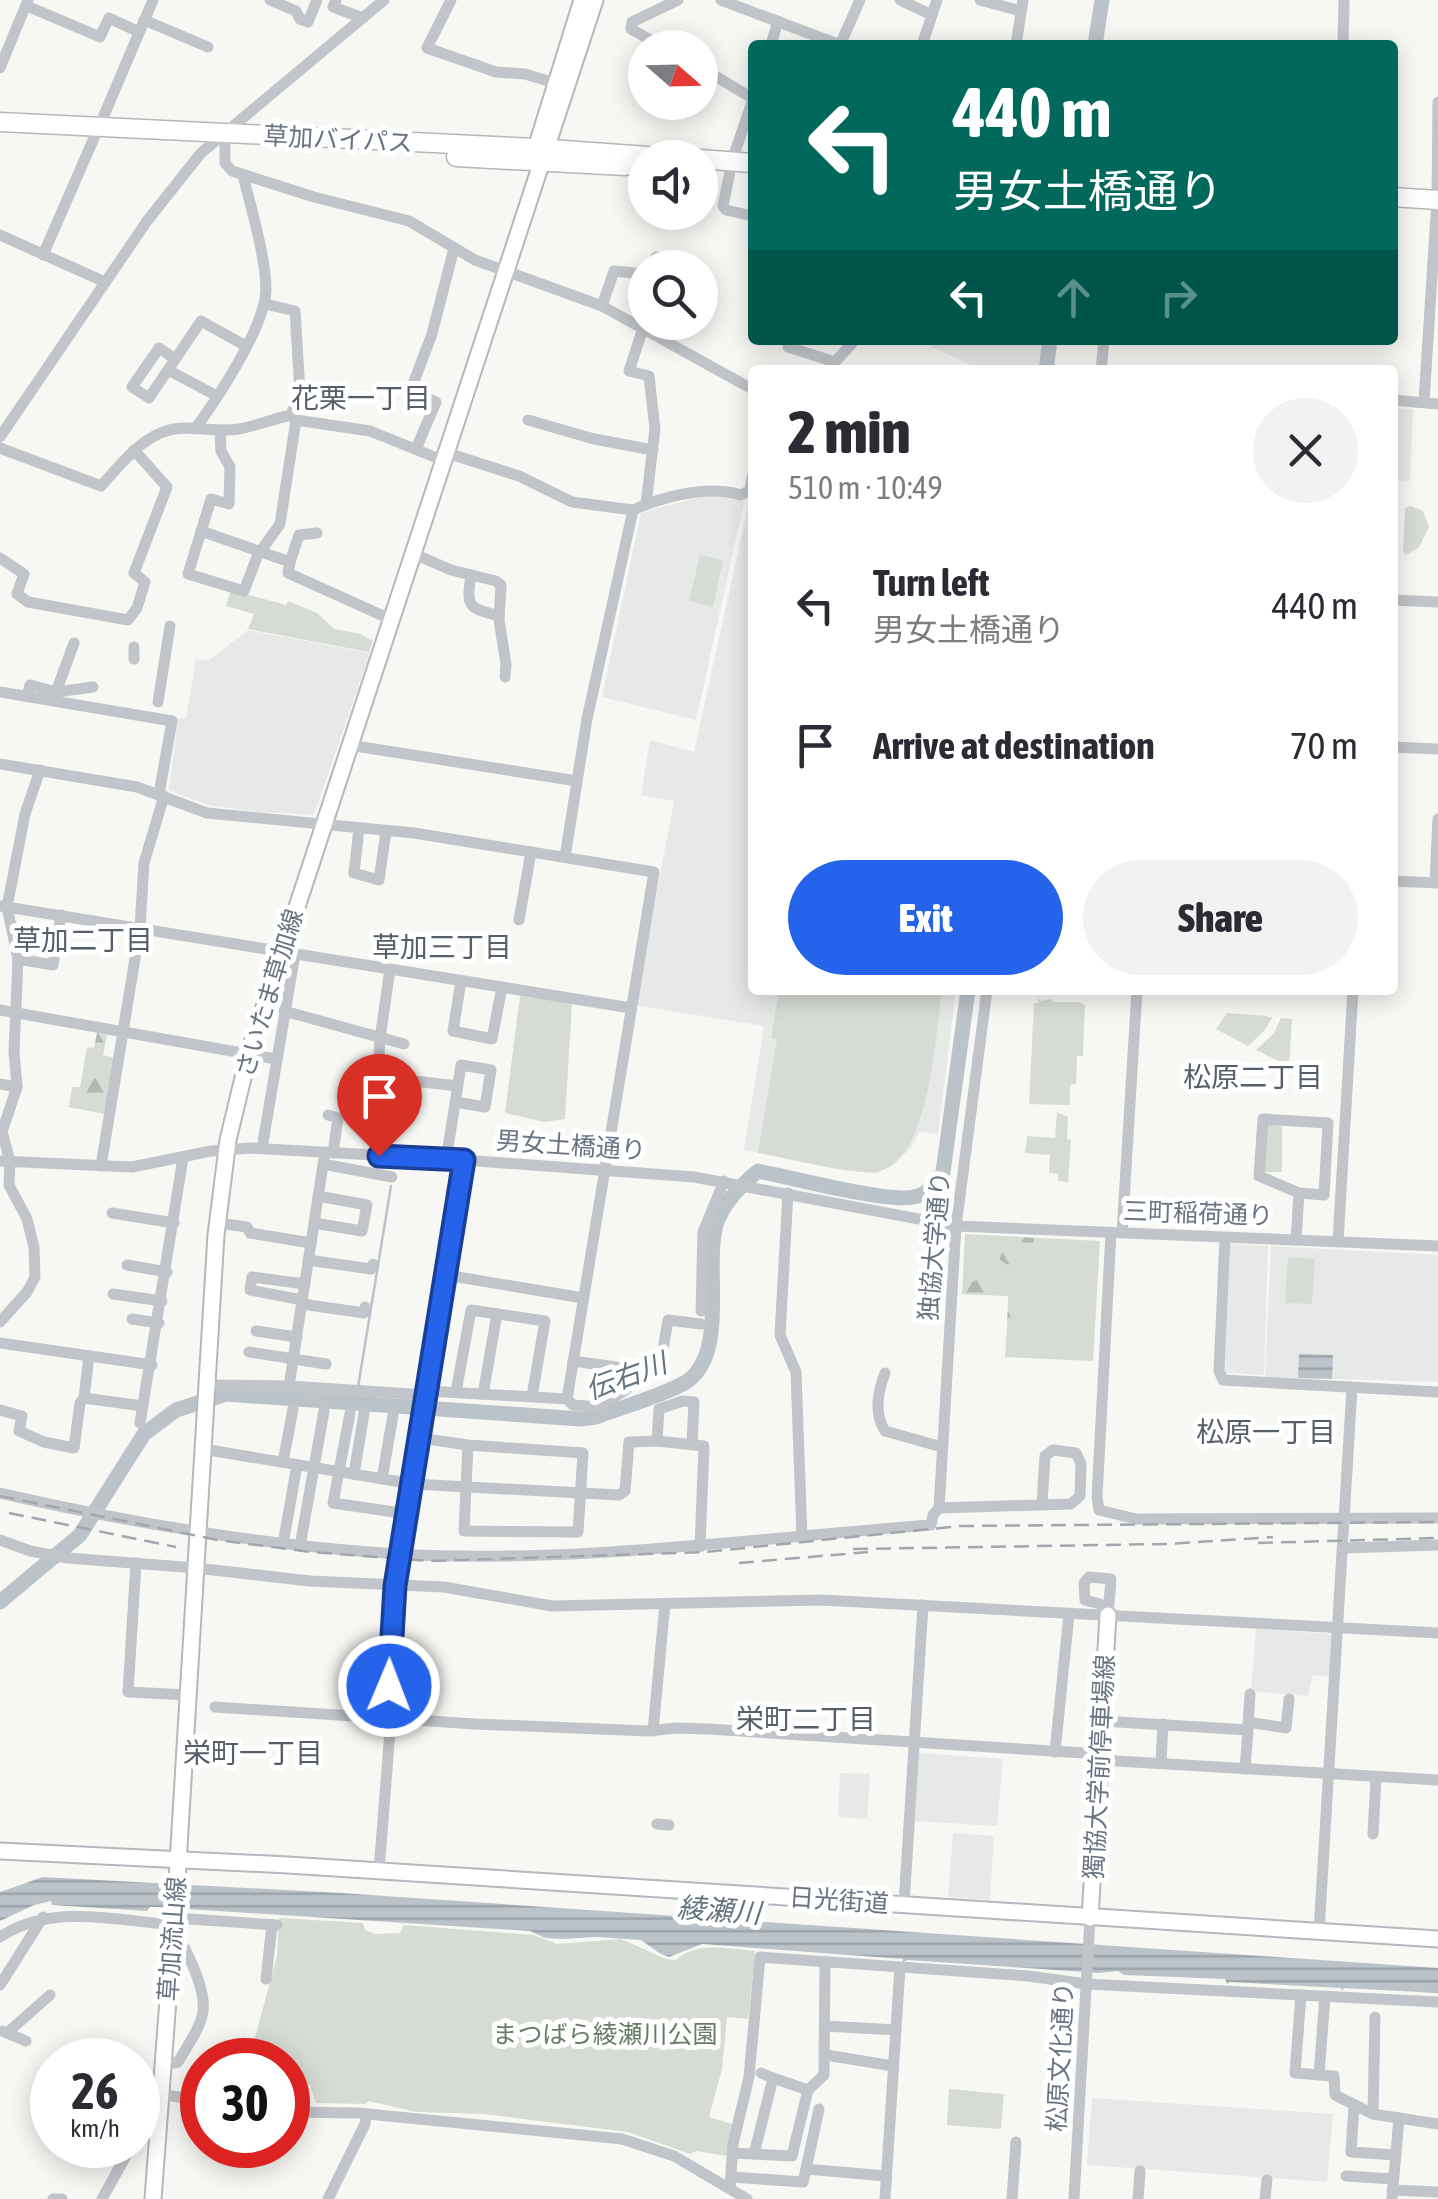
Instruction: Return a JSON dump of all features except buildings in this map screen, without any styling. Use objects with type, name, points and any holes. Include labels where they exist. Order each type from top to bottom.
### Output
[{"type":"highway","name":"草加バイパス","points":[[0,122],[221,139],[628,156]]},
{"type":"highway","name":"草加バイパス","points":[[0,132],[97,132]]},
{"type":"highway","name":"草加バイパス","points":[[542,153],[628,165]]},
{"type":"highway","points":[[718,163],[748,171]]},
{"type":"highway","points":[[718,168],[748,163]]},
{"type":"highway","points":[[1398,199],[1437,205]]},
{"type":"highway","points":[[1398,208],[1437,205]]},
{"type":"main road","name":"さいたま草加線","points":[[542,153],[555,84],[582,0]]},
{"type":"main road","name":"さいたま草加線","points":[[178,1859],[218,1224],[227,1149],[249,1053],[288,954],[322,824],[595,0]]},
{"type":"main road","name":"獨協大学前停車場線","points":[[1090,1918],[1106,1605]]},
{"type":"main road","name":"日光街道","points":[[0,1850],[1438,1940]]},
{"type":"main road","name":"草加流山線","points":[[160,2109],[178,1859]]},
{"type":"main road","name":"草加流山線","points":[[153,2199],[156,2168]]},
{"type":"street","points":[[43,255],[153,0]]},
{"type":"street","points":[[270,0],[308,22],[317,0]]},
{"type":"street","points":[[336,0],[332,7],[363,18]]},
{"type":"street","points":[[0,437],[166,194],[221,139],[384,0]]},
{"type":"street","points":[[451,0],[427,48],[496,72],[524,74],[555,84]]},
{"type":"street","points":[[633,30],[632,22],[678,0]]},
{"type":"street","points":[[721,0],[827,40]]},
{"type":"street","points":[[842,40],[860,0]]},
{"type":"street","points":[[900,0],[932,16]]},
{"type":"street","points":[[924,40],[937,0]]},
{"type":"street","points":[[980,0],[1022,6],[1017,40]]},
{"type":"street","points":[[1344,0],[1344,40]]},
{"type":"street","points":[[0,68],[27,3],[100,38],[109,18],[208,47]]},
{"type":"street","points":[[772,40],[778,21]]},
{"type":"street","points":[[718,78],[748,97]]},
{"type":"street","points":[[1424,402],[1437,205],[1438,102]]},
{"type":"street","points":[[748,113],[723,206],[748,215]]},
{"type":"street","points":[[221,139],[225,163],[232,171],[409,220],[454,248],[503,271],[602,306],[628,320]]},
{"type":"street","points":[[195,429],[246,346],[265,304],[264,270],[242,175]]},
{"type":"street","points":[[0,235],[106,282]]},
{"type":"street","points":[[416,449],[436,402],[410,392],[432,334],[454,248]]},
{"type":"street","points":[[602,306],[614,271],[628,272]]},
{"type":"street","points":[[220,430],[221,450],[230,467],[229,504],[211,499],[188,574],[244,591],[260,552],[281,522],[300,392],[295,310],[265,304]]},
{"type":"street","points":[[218,396],[172,364],[201,320],[246,346]]},
{"type":"street","points":[[639,340],[630,371],[649,376],[655,430],[646,504]]},
{"type":"street","points":[[664,340],[748,387]]},
{"type":"street","points":[[789,345],[832,365]]},
{"type":"street","points":[[835,365],[851,345]]},
{"type":"street","points":[[1398,400],[1438,404]]},
{"type":"street","points":[[0,448],[101,486],[134,450],[176,428],[241,429],[278,416],[356,428],[416,449],[519,476],[572,502],[633,510],[722,489],[742,494],[748,491]]},
{"type":"street","points":[[528,420],[594,439],[653,450]]},
{"type":"street","points":[[0,558],[24,574],[17,594],[35,605],[128,620],[148,583],[134,574],[167,487],[134,450]]},
{"type":"street","points":[[565,857],[587,718],[633,510]]},
{"type":"street","points":[[281,522],[295,528],[299,535],[288,573],[390,619]]},
{"type":"street","points":[[202,532],[290,562]]},
{"type":"street","points":[[299,535],[317,533]]},
{"type":"street","points":[[412,552],[502,586],[499,616],[505,677]]},
{"type":"street","points":[[471,575],[469,604],[499,616]]},
{"type":"street","points":[[1398,600],[1438,602]]},
{"type":"street","points":[[158,702],[170,626]]},
{"type":"street","points":[[56,692],[74,642]]},
{"type":"street","points":[[27,696],[30,685],[56,692],[93,687]]},
{"type":"street","points":[[0,692],[172,721],[162,795],[144,864],[140,928],[101,1166]]},
{"type":"street","points":[[349,745],[577,782]]},
{"type":"street","points":[[1398,747],[1438,749]]},
{"type":"street","points":[[0,764],[137,786],[207,813],[386,831],[654,872],[567,1399]]},
{"type":"street","points":[[0,1322],[35,1277],[34,1246],[27,1220],[9,1184],[2,1132],[17,1088],[18,959],[4,906],[25,814],[40,770]]},
{"type":"street","points":[[1398,881],[1436,883],[1438,819]]},
{"type":"street","points":[[359,829],[354,873],[379,880],[386,831]]},
{"type":"street","points":[[520,920],[531,852]]},
{"type":"street","points":[[4,906],[631,1008]]},
{"type":"street","points":[[18,959],[53,964],[61,915]]},
{"type":"street","points":[[262,1148],[284,1010],[288,954]]},
{"type":"street","points":[[379,1156],[386,1116],[380,1078],[380,1039],[390,968]]},
{"type":"street","points":[[461,980],[453,1032],[492,1038],[502,988]]},
{"type":"street","name":"独協大学通り","points":[[939,1508],[956,1226],[986,995]]},
{"type":"street","points":[[1136,995],[1099,1510],[1136,1519],[1438,1518]]},
{"type":"street","points":[[1338,1242],[1353,995]]},
{"type":"street","points":[[0,1010],[276,1059]]},
{"type":"street","points":[[284,1010],[404,1044]]},
{"type":"street","points":[[447,1159],[455,1102],[461,1065],[491,1070],[485,1107],[455,1102]]},
{"type":"street","points":[[380,1078],[458,1086]]},
{"type":"street","points":[[0,1084],[17,1088]]},
{"type":"street","points":[[289,1386],[318,1196],[338,1118],[328,1115]]},
{"type":"street","points":[[1263,1119],[1328,1123],[1324,1194],[1299,1193],[1259,1176],[1263,1119]]},
{"type":"street","name":"男女土橋通り","points":[[5,1161],[132,1167],[227,1149],[262,1148],[327,1156],[464,1160],[727,1182],[956,1226]]},
{"type":"street","points":[[327,1156],[392,1177]]},
{"type":"street","points":[[140,1423],[184,1158]]},
{"type":"street","points":[[379,1871],[391,1718],[388,1665],[395,1586],[464,1160]]},
{"type":"street","points":[[573,1361],[658,1373],[668,1320],[701,1318],[704,1232],[727,1182]]},
{"type":"street","points":[[788,1193],[780,1335],[796,1372],[802,1537]]},
{"type":"street","points":[[1296,1240],[1299,1193]]},
{"type":"street","points":[[314,1223],[362,1231],[367,1205],[318,1196]]},
{"type":"street","points":[[112,1213],[174,1223]]},
{"type":"street","points":[[218,1224],[311,1243]]},
{"type":"street","name":"三町稲荷通り","points":[[956,1226],[1438,1246]]},
{"type":"street","points":[[1224,1238],[1220,1377],[1226,1382],[1438,1392]]},
{"type":"street","points":[[308,1260],[372,1269],[373,1264]]},
{"type":"street","points":[[127,1265],[167,1272]]},
{"type":"street","points":[[446,1275],[584,1298]]},
{"type":"street","points":[[305,1284],[252,1277],[250,1290],[364,1313],[365,1307]]},
{"type":"street","points":[[113,1294],[162,1302]]},
{"type":"street","points":[[456,1392],[470,1310],[545,1321],[532,1396]]},
{"type":"street","points":[[482,1394],[496,1314]]},
{"type":"street","points":[[132,1320],[158,1323]]},
{"type":"street","points":[[256,1330],[297,1337]]},
{"type":"street","points":[[0,1343],[152,1365]]},
{"type":"street","points":[[248,1352],[326,1364]]},
{"type":"street","points":[[0,1410],[22,1416],[20,1431],[44,1442],[74,1448],[89,1356]]},
{"type":"street","points":[[885,1372],[878,1411],[885,1431],[942,1447]]},
{"type":"street","points":[[208,1386],[532,1396],[598,1407],[627,1390]]},
{"type":"street","points":[[1318,1931],[1352,1388]]},
{"type":"street","points":[[84,1398],[143,1406]]},
{"type":"street","points":[[658,1441],[660,1410],[682,1401],[694,1402],[692,1444]]},
{"type":"street","points":[[283,1462],[292,1409]]},
{"type":"street","points":[[300,1546],[324,1411]]},
{"type":"street","points":[[350,1413],[333,1503],[408,1514]]},
{"type":"street","points":[[354,1474],[364,1413]]},
{"type":"street","points":[[382,1479],[393,1415]]},
{"type":"street","points":[[420,1438],[468,1446],[583,1453],[578,1532],[464,1530],[468,1446]]},
{"type":"street","points":[[203,1449],[412,1484],[623,1494],[626,1446],[633,1440],[704,1446],[700,1548]]},
{"type":"street","points":[[0,1493],[198,1532],[400,1554],[700,1548],[931,1525],[939,1508],[1071,1504],[1076,1501],[1081,1478],[1076,1453],[1048,1452],[1043,1462],[1042,1504]]},
{"type":"street","points":[[283,1544],[297,1465]]},
{"type":"street","points":[[1016,1503],[1028,1498],[1042,1482]]},
{"type":"street","points":[[0,1540],[68,1558],[276,1578],[444,1587],[552,1606],[807,1600],[1069,1614],[1092,1612],[1106,1605],[1438,1634]]},
{"type":"street","points":[[1344,1548],[1438,1545]]},
{"type":"street","points":[[136,1563],[128,1692],[188,1695]]},
{"type":"street","points":[[653,1731],[666,1604]]},
{"type":"street","points":[[904,1904],[923,1605]]},
{"type":"street","points":[[1055,1752],[1069,1614]]},
{"type":"street","points":[[1245,1769],[1250,1694]]},
{"type":"street","points":[[1102,1721],[1286,1728],[1288,1698]]},
{"type":"street","points":[[215,1707],[653,1731],[676,1728],[1438,1780]]},
{"type":"street","points":[[1161,1763],[1163,1724]]},
{"type":"street","points":[[1373,1834],[1376,1777]]},
{"type":"street","points":[[0,1985],[41,1917]]},
{"type":"street","points":[[0,1937],[41,1917],[275,1925],[266,1979]]},
{"type":"street","name":"松原文化通り","points":[[1074,2199],[1090,1918]]},
{"type":"street","points":[[163,2064],[178,2062],[204,2012],[202,1985],[174,1924]]},
{"type":"street","points":[[731,2182],[732,2153],[749,2077],[760,1957],[1438,2002]]},
{"type":"street","points":[[732,2153],[792,2156],[808,2090],[824,2075],[825,1962]]},
{"type":"street","points":[[885,2199],[900,1967]]},
{"type":"street","points":[[26,2041],[3,2031],[50,1995]]},
{"type":"street","points":[[1300,1995],[1295,2074],[1334,2076],[1334,2094],[1374,2114],[1438,2124]]},
{"type":"street","points":[[1319,2075],[1326,1996]]},
{"type":"street","points":[[1374,2114],[1376,2016]]},
{"type":"street","points":[[825,2026],[896,2030]]},
{"type":"street","points":[[826,2056],[893,2066]]},
{"type":"street","points":[[754,2154],[767,2076],[808,2090]]},
{"type":"street","points":[[161,2094],[180,2097]]},
{"type":"street","points":[[1354,2105],[1351,2152],[1396,2156]]},
{"type":"street","points":[[731,2182],[803,2182],[820,2109]]},
{"type":"street","points":[[310,2113],[366,2114],[622,2139],[674,2156],[731,2182],[747,2199]]},
{"type":"street","points":[[328,2199],[365,2124],[366,2114]]},
{"type":"street","points":[[1393,2189],[1399,2118]]},
{"type":"street","points":[[1012,2199],[1016,2142]]},
{"type":"street","points":[[102,2199],[119,2168]]},
{"type":"street","points":[[806,2169],[886,2176]]},
{"type":"street","points":[[1138,2199],[1140,2171]]},
{"type":"street","points":[[1346,2176],[1393,2189],[1438,2192]]},
{"type":"street","points":[[1265,2199],[1266,2180]]},
{"type":"street","points":[[53,2199],[62,2199]]},
{"type":"shaded area","points":[[1044,345],[1042,365],[970,365],[930,346]]},
{"type":"shaded area","points":[[1398,408],[1413,409],[1410,481],[1398,480]]},
{"type":"shaded area","points":[[718,492],[744,502],[696,720],[602,697],[641,513]]},
{"type":"shaded area","points":[[748,507],[748,995],[955,995],[938,1134],[919,1131],[912,1147],[875,1174],[744,1150],[764,1026],[635,1005],[674,801],[641,795],[650,740],[694,752]]},
{"type":"shaded area","points":[[248,630],[370,653],[314,815],[208,805],[169,790],[178,718],[186,718],[196,659],[209,660]]},
{"type":"shaded area","points":[[1230,1244],[1268,1246],[1264,1375],[1225,1373]]},
{"type":"shaded area","points":[[1271,1246],[1438,1255],[1438,1382],[1265,1377]]},
{"type":"shaded area","points":[[1299,1354],[1333,1355],[1332,1379],[1298,1378]]},
{"type":"shaded area","points":[[1256,1629],[1334,1634],[1331,1676],[1313,1675],[1308,1696],[1251,1691]]},
{"type":"shaded area","points":[[919,1753],[1003,1759],[997,1826],[915,1821]]},
{"type":"shaded area","points":[[840,1773],[870,1774],[867,1819],[838,1817]]},
{"type":"shaded area","points":[[953,1833],[994,1836],[990,1900],[948,1897]]},
{"type":"shaded area","points":[[43,1877],[341,1893],[1438,1968],[1438,1993],[1227,1984],[1225,1979],[903,1962],[702,1944],[669,1957],[641,1940],[545,1938],[530,1931],[156,1907],[147,1911],[52,1905],[51,1901],[0,1921],[0,1892]]},
{"type":"shaded area","points":[[1092,2098],[1333,2114],[1327,2182],[1087,2165]]},
{"type":"green space","points":[[1405,508],[1423,511],[1429,527],[1419,547],[1406,555]]},
{"type":"green space","points":[[700,555],[723,560],[713,607],[689,601]]},
{"type":"green space","points":[[231,590],[286,605],[288,601],[317,613],[334,629],[361,634],[373,641],[369,652],[248,629],[254,614],[226,606]]},
{"type":"green space","points":[[778,995],[941,995],[932,1066],[918,1125],[906,1149],[891,1166],[872,1172],[758,1153],[777,1040],[771,1038]]},
{"type":"green space","points":[[520,996],[572,1003],[565,1119],[545,1122],[505,1113]]},
{"type":"green space","points":[[1038,997],[1040,1001],[1052,999],[1085,1005],[1083,1056],[1077,1056],[1070,1105],[1029,1104],[1034,1003],[1038,1003]]},
{"type":"green space","points":[[1227,1013],[1272,1018],[1248,1046],[1216,1029]]},
{"type":"green space","points":[[1281,1018],[1292,1019],[1289,1066],[1256,1050],[1274,1033]]},
{"type":"green space","points":[[97,1033],[107,1035],[103,1055],[115,1058],[104,1114],[69,1107],[72,1087],[80,1087],[87,1047],[94,1048]]},
{"type":"green space","points":[[1057,1112],[1068,1117],[1068,1182],[1058,1181],[1058,1174],[1049,1173],[1050,1155],[1025,1153],[1027,1136],[1055,1138]]},
{"type":"green space","points":[[1266,1123],[1282,1124],[1282,1172],[1262,1172]]},
{"type":"green space","points":[[965,1234],[1100,1241],[1093,1361],[1005,1357],[1009,1296],[962,1294]]},
{"type":"green space","points":[[1001,1236],[1034,1238],[1033,1248],[1008,1265],[1000,1260]]},
{"type":"green space","points":[[1288,1257],[1315,1259],[1312,1304],[1285,1303]]},
{"type":"green space","points":[[979,1279],[1006,1285],[1027,1302],[1025,1329],[1007,1329],[1008,1296],[962,1294],[971,1282]]},
{"type":"green space","name":"まつばら綾瀬川公園","points":[[279,1918],[363,1923],[365,1930],[375,1934],[400,1933],[404,1925],[534,1935],[557,1944],[621,1939],[676,1960],[703,1948],[755,1951],[748,2019],[727,2017],[722,2069],[709,2117],[732,2124],[726,2156],[696,2151],[690,2154],[628,2132],[485,2114],[416,2112],[369,2101],[316,2103],[310,2085],[310,2038],[255,2038],[277,1956]]},
{"type":"green space","points":[[949,2089],[1004,2094],[1001,2129],[947,2125]]},
{"type":"waterway","name":"伝右川","points":[[1096,40],[1102,0]]},
{"type":"waterway","name":"伝右川","points":[[1047,365],[1049,345]]},
{"type":"waterway","name":"伝右川","points":[[0,1602],[80,1535],[144,1434],[176,1410],[226,1394],[581,1419],[644,1400],[689,1380],[701,1366],[712,1329],[716,1225],[733,1195],[758,1171],[901,1198],[923,1194],[938,1181],[943,1172],[967,995]]},
{"type":"waterway","points":[[358,1387],[391,1186]]},
{"type":"waterway","points":[[355,1403],[356,1394]]},
{"type":"railway","points":[[0,1496],[218,1540],[429,1561],[705,1552],[960,1526],[1438,1522]]},
{"type":"railway","points":[[9,1513],[176,1547]]},
{"type":"railway","points":[[853,1549],[1167,1544],[1273,1537]]},
{"type":"railway","points":[[1258,1543],[1438,1538]]},
{"type":"railway","points":[[739,1563],[868,1552]]},
{"type":"district","name":"花栗一丁目","points":[[361,398]]},
{"type":"district","name":"草加二丁目","points":[[83,940]]},
{"type":"district","name":"草加三丁目","points":[[442,947]]},
{"type":"district","name":"松原二丁目","points":[[1253,1077]]},
{"type":"district","name":"松原一丁目","points":[[1266,1432]]},
{"type":"district","name":"栄町二丁目","points":[[806,1719]]},
{"type":"district","name":"栄町一丁目","points":[[253,1753]]},
{"type":"route","points":[[379,1156],[464,1160],[395,1586],[389,1686]]},
{"type":"water label","name":"綾瀬川","points":[[719,1910]]}]
